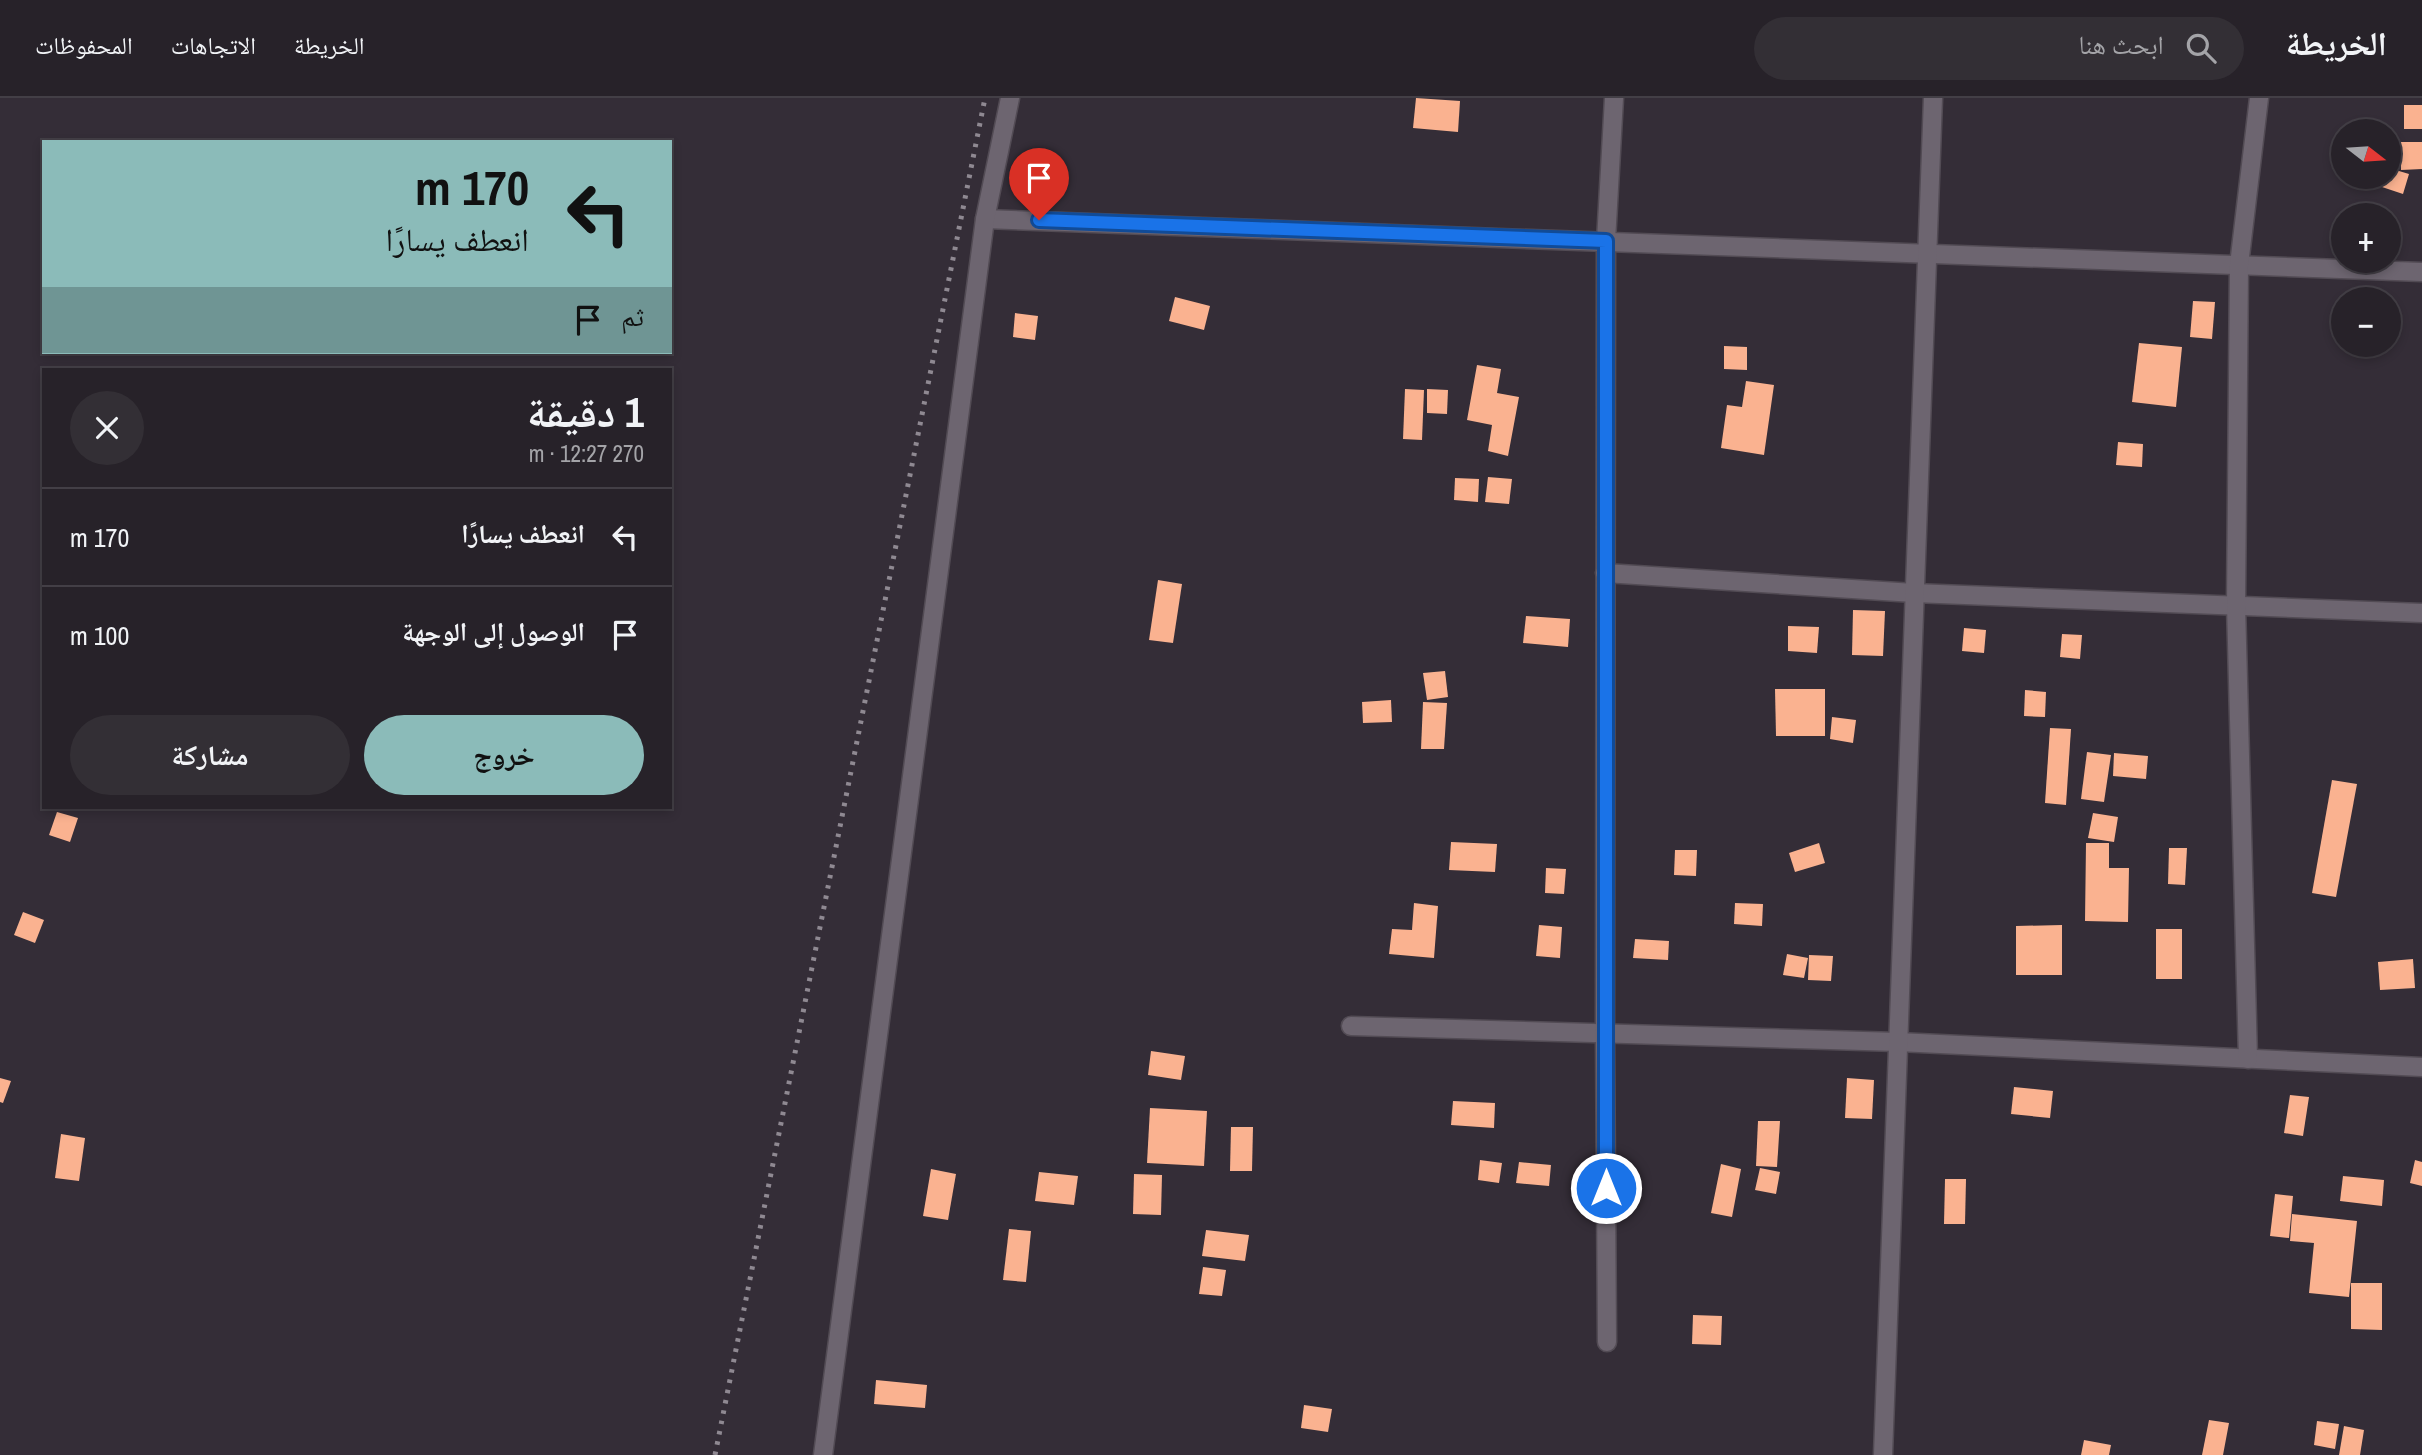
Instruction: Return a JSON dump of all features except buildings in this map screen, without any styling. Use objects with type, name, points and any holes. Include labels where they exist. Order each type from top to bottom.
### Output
[{"type":"street","points":[[823,1455],[985,219],[1010,98]]},
{"type":"street","points":[[1607,1342],[1606,241],[1614,98]]},
{"type":"street","points":[[1883,1455],[1933,98]]},
{"type":"street","points":[[2248,1059],[2235,606],[2239,265],[2259,98]]},
{"type":"street","points":[[985,219],[2422,272]]},
{"type":"street","points":[[1605,573],[1914,593],[2422,613]]},
{"type":"street","points":[[1351,1026],[1898,1042],[2422,1067]]},
{"type":"railway","points":[[715,1455],[985,98]]},
{"type":"route","points":[[1039,220],[1606,241],[1606,1188]]}]
